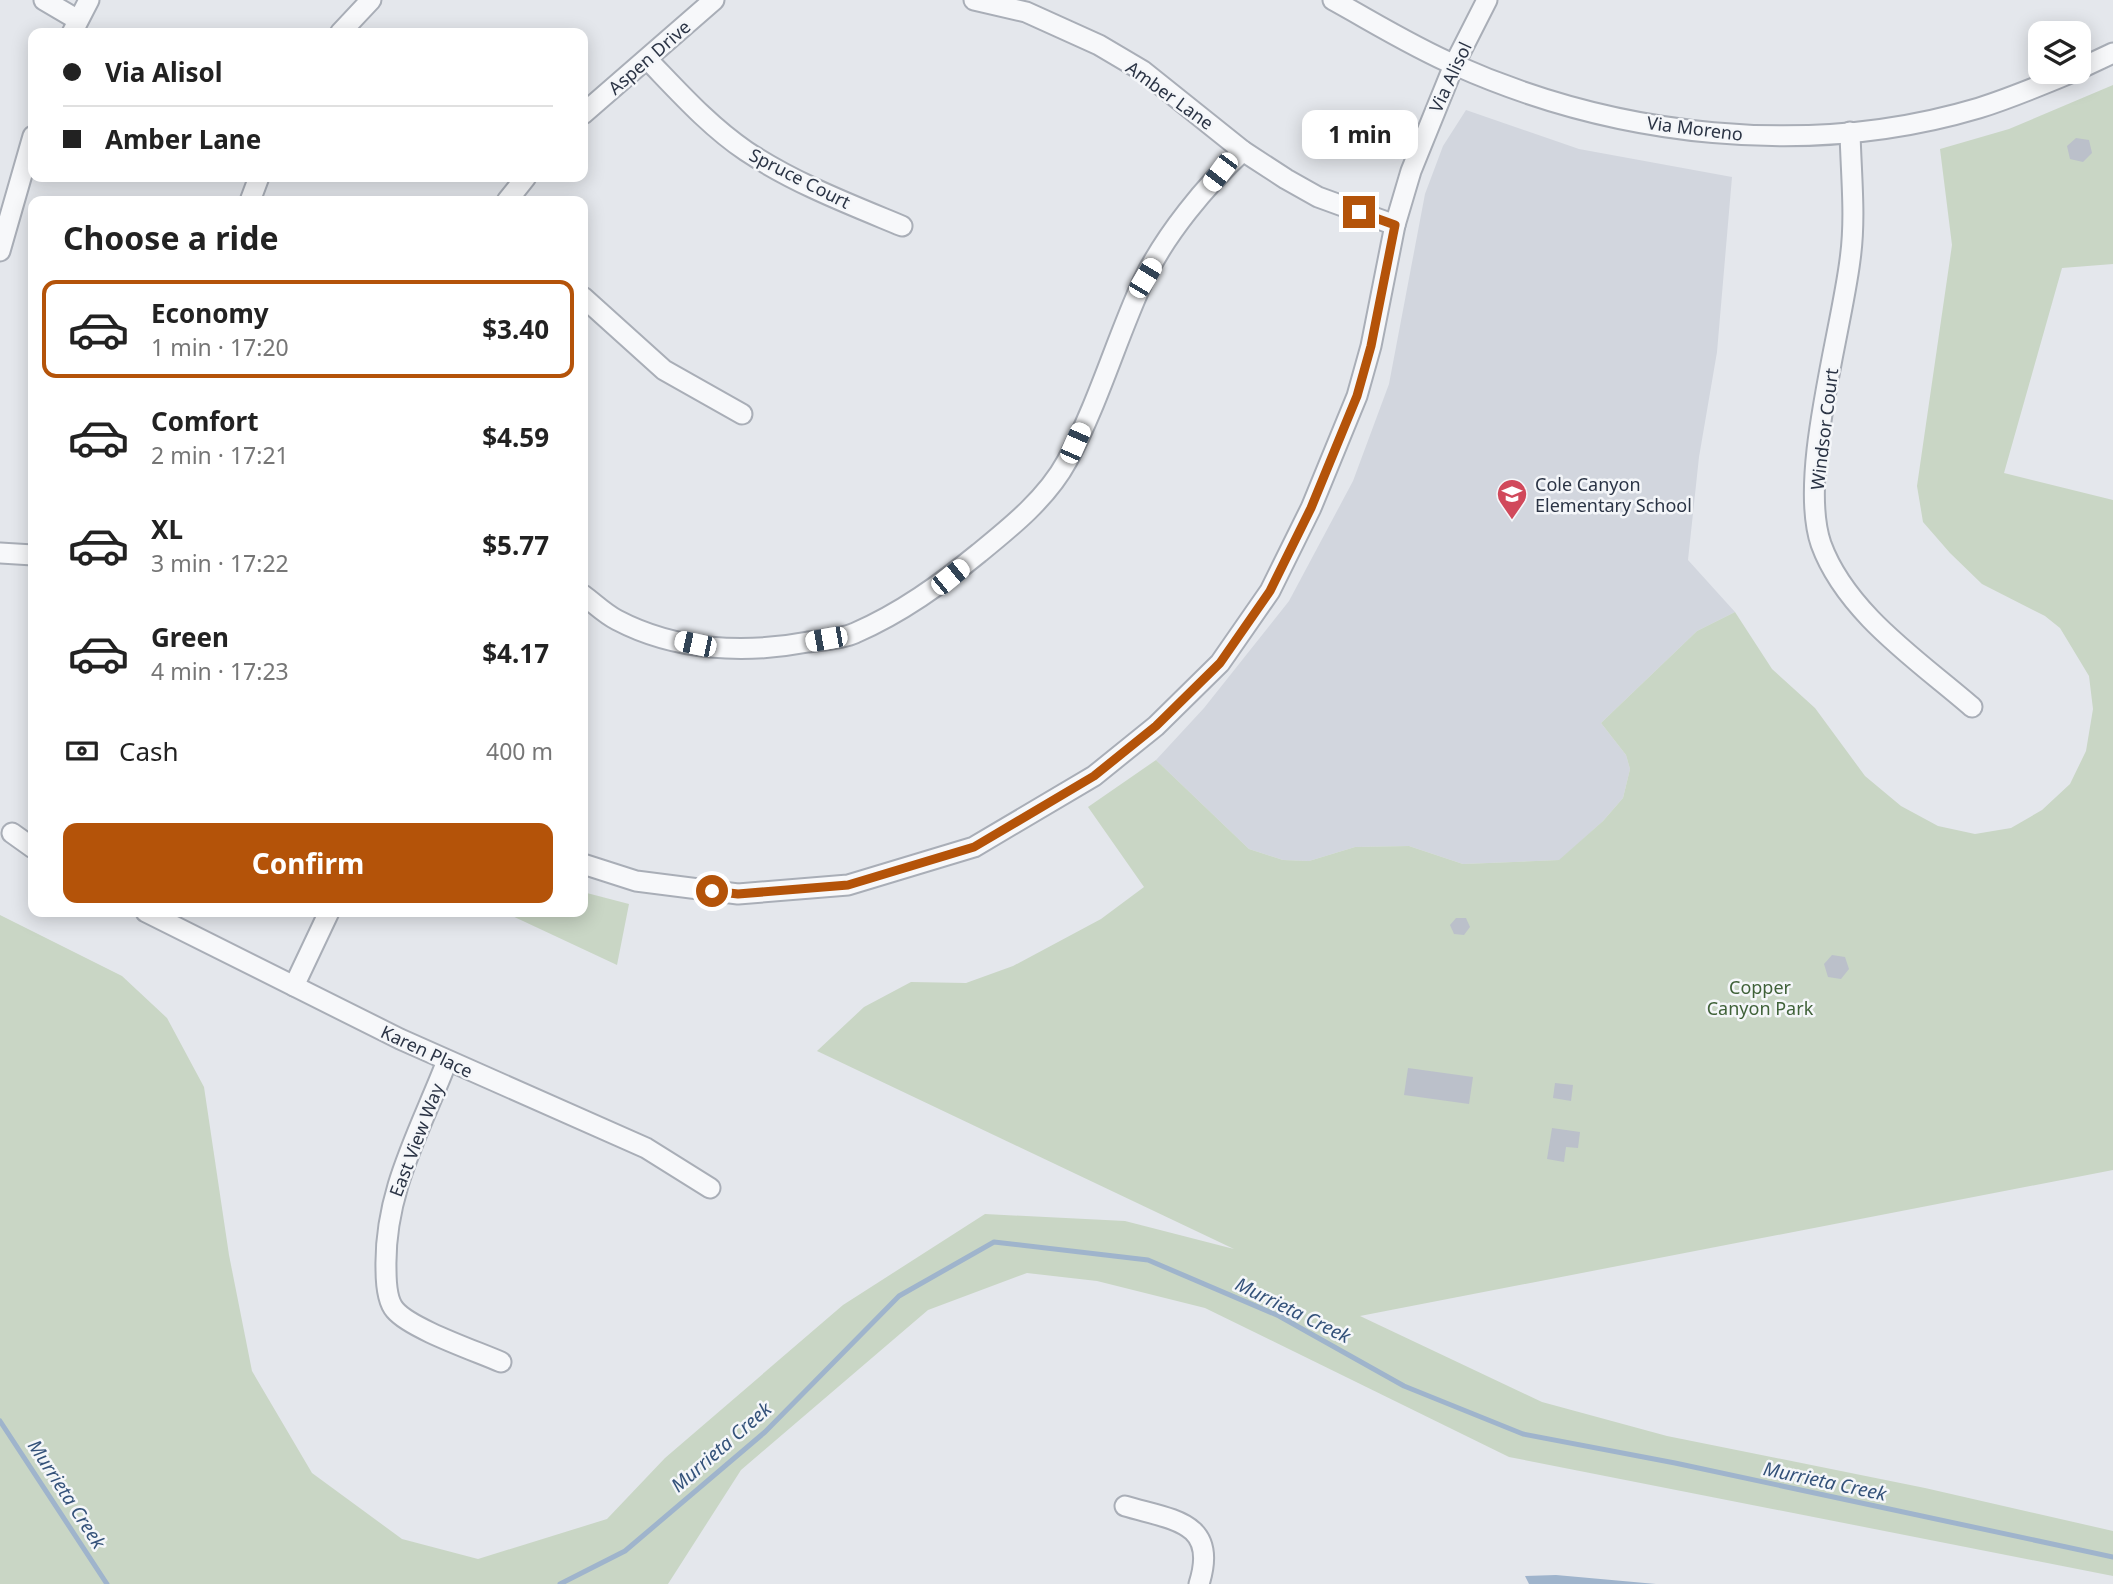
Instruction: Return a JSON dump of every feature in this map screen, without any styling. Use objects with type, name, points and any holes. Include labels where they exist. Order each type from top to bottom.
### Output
[{"type":"street","points":[[44,0],[75,27],[89,0]]},
{"type":"street","points":[[346,28],[372,0]]},
{"type":"street","name":"Aspen Drive","points":[[588,110],[715,0]]},
{"type":"street","name":"Amber Lane","points":[[974,0],[1026,12],[1099,46],[1143,71],[1243,151],[1318,197],[1395,225]]},
{"type":"street","name":"Via Moreno","points":[[1333,0],[1454,65],[1546,100],[1589,112],[1670,128],[1786,136],[1886,128],[1978,108],[2041,84]]},
{"type":"street","name":"Via Alisol","points":[[588,866],[636,881],[738,894],[848,885],[974,847],[1094,776],[1156,726],[1220,663],[1270,591],[1311,508],[1357,396],[1371,346],[1395,225],[1411,171],[1454,65],[1488,0]]},
{"type":"street","points":[[2091,63],[2113,53]]},
{"type":"street","name":"Spruce Court","points":[[647,60],[694,108],[746,151],[814,188],[902,226]]},
{"type":"street","name":"Windsor Court","points":[[1850,132],[1853,233],[1819,437],[1815,481],[1821,544],[1853,599],[1884,630],[1972,707]]},
{"type":"street","points":[[588,599],[617,620],[669,639],[720,649],[774,648],[853,634],[931,592],[1005,531],[1045,492],[1066,462],[1114,357],[1145,278],[1167,240],[1220,172],[1243,151]]},
{"type":"street","points":[[0,251],[28,153]]},
{"type":"street","points":[[511,196],[522,182]]},
{"type":"street","points":[[588,302],[664,370],[742,414]]},
{"type":"street","points":[[0,553],[28,555]]},
{"type":"street","points":[[12,833],[28,844]]},
{"type":"street","name":"Karen Place","points":[[156,917],[447,1061],[646,1148],[710,1188]]},
{"type":"street","points":[[294,986],[327,917]]},
{"type":"street","name":"East View Way","points":[[447,1061],[407,1156],[391,1203],[385,1240],[386,1285],[394,1309],[409,1322],[501,1362]]},
{"type":"street","points":[[1125,1506],[1195,1531],[1205,1549],[1199,1584]]},
{"type":"shaded area","name":"Cole Canyon Elementary School","points":[[1466,110],[1579,149],[1732,177],[1717,352],[1699,457],[1688,560],[1735,612],[1697,631],[1601,723],[1626,755],[1630,769],[1623,798],[1603,821],[1560,860],[1463,864],[1409,846],[1355,847],[1309,861],[1283,860],[1249,849],[1156,760],[1204,708],[1289,601],[1353,481],[1389,384],[1425,194],[1443,146]]},
{"type":"green space","name":"Copper Canyon Park","points":[[2113,85],[2113,264],[2062,268],[2004,473],[2113,500],[2113,1170],[1360,1316],[1542,1402],[1667,1436],[1925,1488],[2113,1531],[2113,1576],[1509,1457],[1205,1308],[1097,1281],[1027,1273],[928,1310],[741,1470],[668,1584],[0,1584],[0,915],[122,976],[167,1018],[204,1087],[229,1255],[252,1371],[312,1473],[402,1539],[478,1559],[607,1519],[665,1458],[843,1305],[985,1214],[1125,1221],[1234,1249],[817,1051],[864,1007],[911,982],[966,983],[1013,966],[1101,919],[1144,887],[1088,807],[1156,760],[1249,849],[1283,860],[1309,861],[1355,847],[1409,846],[1463,864],[1559,860],[1603,821],[1623,798],[1630,769],[1626,755],[1601,723],[1697,631],[1735,612],[1772,669],[1815,708],[1865,776],[1901,806],[1938,826],[1975,834],[2011,828],[2042,810],[2070,784],[2086,751],[2093,709],[2089,676],[2060,628],[2045,616],[1982,584],[1950,553],[1923,522],[1917,486],[1952,245],[1940,149],[2009,129]]},
{"type":"green space","points":[[588,893],[629,904],[617,965],[515,917],[588,917]]},
{"type":"water","points":[[1556,1575],[1656,1584],[1529,1584],[1525,1576]]},
{"type":"building","points":[[2076,138],[2089,140],[2092,153],[2083,162],[2070,159],[2067,146]]},
{"type":"building","points":[[1456,918],[1466,918],[1470,927],[1464,935],[1454,934],[1450,925]]},
{"type":"building","points":[[1832,955],[1845,957],[1849,969],[1841,979],[1828,977],[1824,964]]},
{"type":"building","points":[[1408,1068],[1473,1077],[1469,1104],[1404,1095]]},
{"type":"building","points":[[1555,1083],[1573,1085],[1571,1101],[1553,1098]]},
{"type":"building","points":[[1552,1128],[1580,1132],[1578,1148],[1566,1147],[1564,1162],[1547,1159]]},
{"type":"waterway","name":"Murrieta Creek","points":[[560,1584],[625,1551],[765,1432],[899,1296],[994,1242],[1148,1260],[1279,1316],[1404,1386],[1523,1434],[1675,1463],[2113,1557]]},
{"type":"waterway","name":"Murrieta Creek","points":[[0,1421],[107,1584]]},
{"type":"place","name":"Cole Canyon Elementary School","points":[[1512,521]]},
{"type":"route","points":[[712,891],[738,894],[848,885],[974,847],[1094,776],[1156,726],[1220,663],[1270,591],[1311,508],[1357,396],[1371,346],[1395,225],[1359,212]]}]
